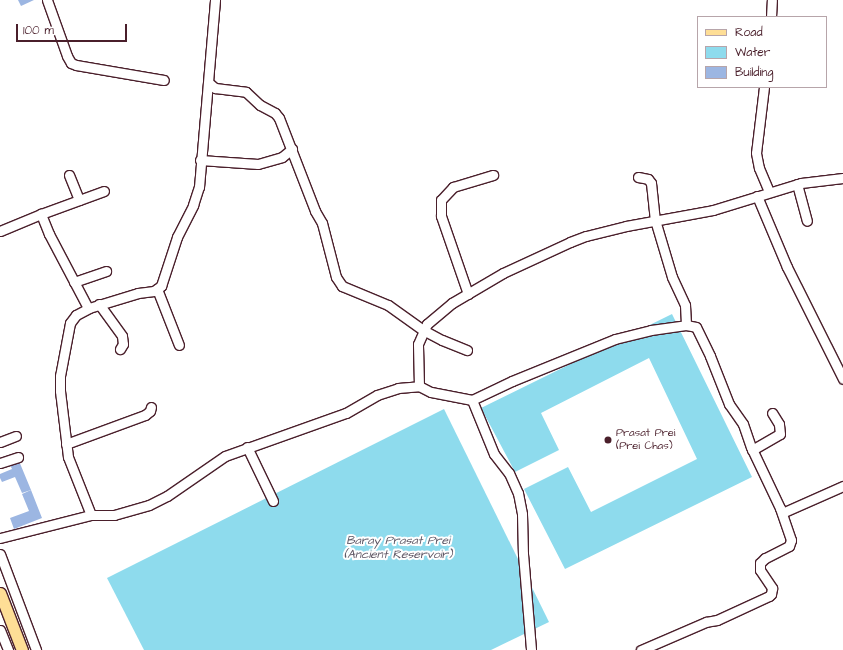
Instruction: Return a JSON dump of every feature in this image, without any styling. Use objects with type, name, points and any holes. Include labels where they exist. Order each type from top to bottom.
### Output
[{"type":"main road","points":[[1,595],[22,650]]},
{"type":"street","points":[[47,0],[67,56],[71,63],[164,80]]},
{"type":"street","points":[[91,515],[68,457],[60,391],[60,376],[70,323],[76,315],[88,308],[157,289],[161,286],[177,237],[193,205],[199,187],[200,160],[209,83],[215,0]]},
{"type":"street","points":[[771,16],[772,0]]},
{"type":"street","points":[[209,83],[215,88],[246,92],[260,105],[275,113],[282,122],[315,211],[324,227],[336,277],[340,283],[345,288],[373,297],[388,305],[423,330],[442,340],[467,350]]},
{"type":"street","points":[[764,88],[756,153],[759,168],[769,192]]},
{"type":"street","points":[[200,160],[258,164],[282,157],[292,149]]},
{"type":"street","points":[[69,175],[80,200]]},
{"type":"street","points":[[468,294],[441,216],[441,200],[453,187],[493,175]]},
{"type":"street","points":[[638,177],[645,177],[650,181],[656,220],[672,277],[685,305],[686,325]]},
{"type":"street","points":[[419,386],[418,344],[427,324],[452,303],[503,273],[586,236],[656,220],[713,210],[797,184],[843,178]]},
{"type":"street","points":[[797,184],[807,220]]},
{"type":"street","points":[[0,231],[104,191]]},
{"type":"street","points":[[757,196],[787,267],[843,379]]},
{"type":"street","points":[[41,214],[49,234],[88,308]]},
{"type":"street","points":[[74,282],[106,271]]},
{"type":"street","points":[[157,289],[179,345]]},
{"type":"street","points":[[99,304],[122,336],[124,344],[120,349]]},
{"type":"street","points":[[0,538],[91,515],[114,515],[149,505],[167,496],[225,456],[346,413],[378,395],[398,388],[419,386],[431,392],[472,400],[506,383],[615,339],[651,330],[692,325],[698,331],[710,356],[729,404],[744,424],[752,450],[782,513],[790,538],[789,546],[765,558],[759,566],[772,588],[771,594],[717,620],[706,622],[641,650]]},
{"type":"street","points":[[472,400],[494,454],[509,474],[518,493],[522,514],[523,554],[531,650]]},
{"type":"street","points":[[66,444],[145,415],[150,411],[151,407]]},
{"type":"street","points":[[752,450],[780,434],[779,424],[772,413]]},
{"type":"street","points":[[0,442],[16,436]]},
{"type":"street","points":[[247,447],[273,501]]},
{"type":"street","points":[[0,463],[18,457]]},
{"type":"street","points":[[782,513],[843,486]]},
{"type":"street","points":[[0,554],[36,650]]},
{"type":"street","points":[[1,595],[15,594]]},
{"type":"street","points":[[0,630],[8,650]]},
{"type":"water","points":[[672,314],[752,477],[565,569],[524,489],[568,467],[591,512],[697,459],[649,358],[541,413],[559,450],[515,472],[481,408]]},
{"type":"water","name":"Baray Prasat Prei (Ancient Reservoir)","points":[[444,409],[549,622],[491,650],[144,650],[107,578]]},
{"type":"building","points":[[18,0],[34,0],[21,6]]},
{"type":"building","points":[[19,461],[31,490],[22,493],[15,477],[2,482],[0,478],[0,474],[12,469],[10,465]]},
{"type":"building","points":[[31,490],[42,518],[14,529],[10,518],[29,511],[22,494]]},
{"type":"place","name":"Prasat Prei (Prei Chas)","points":[[608,440]]}]
